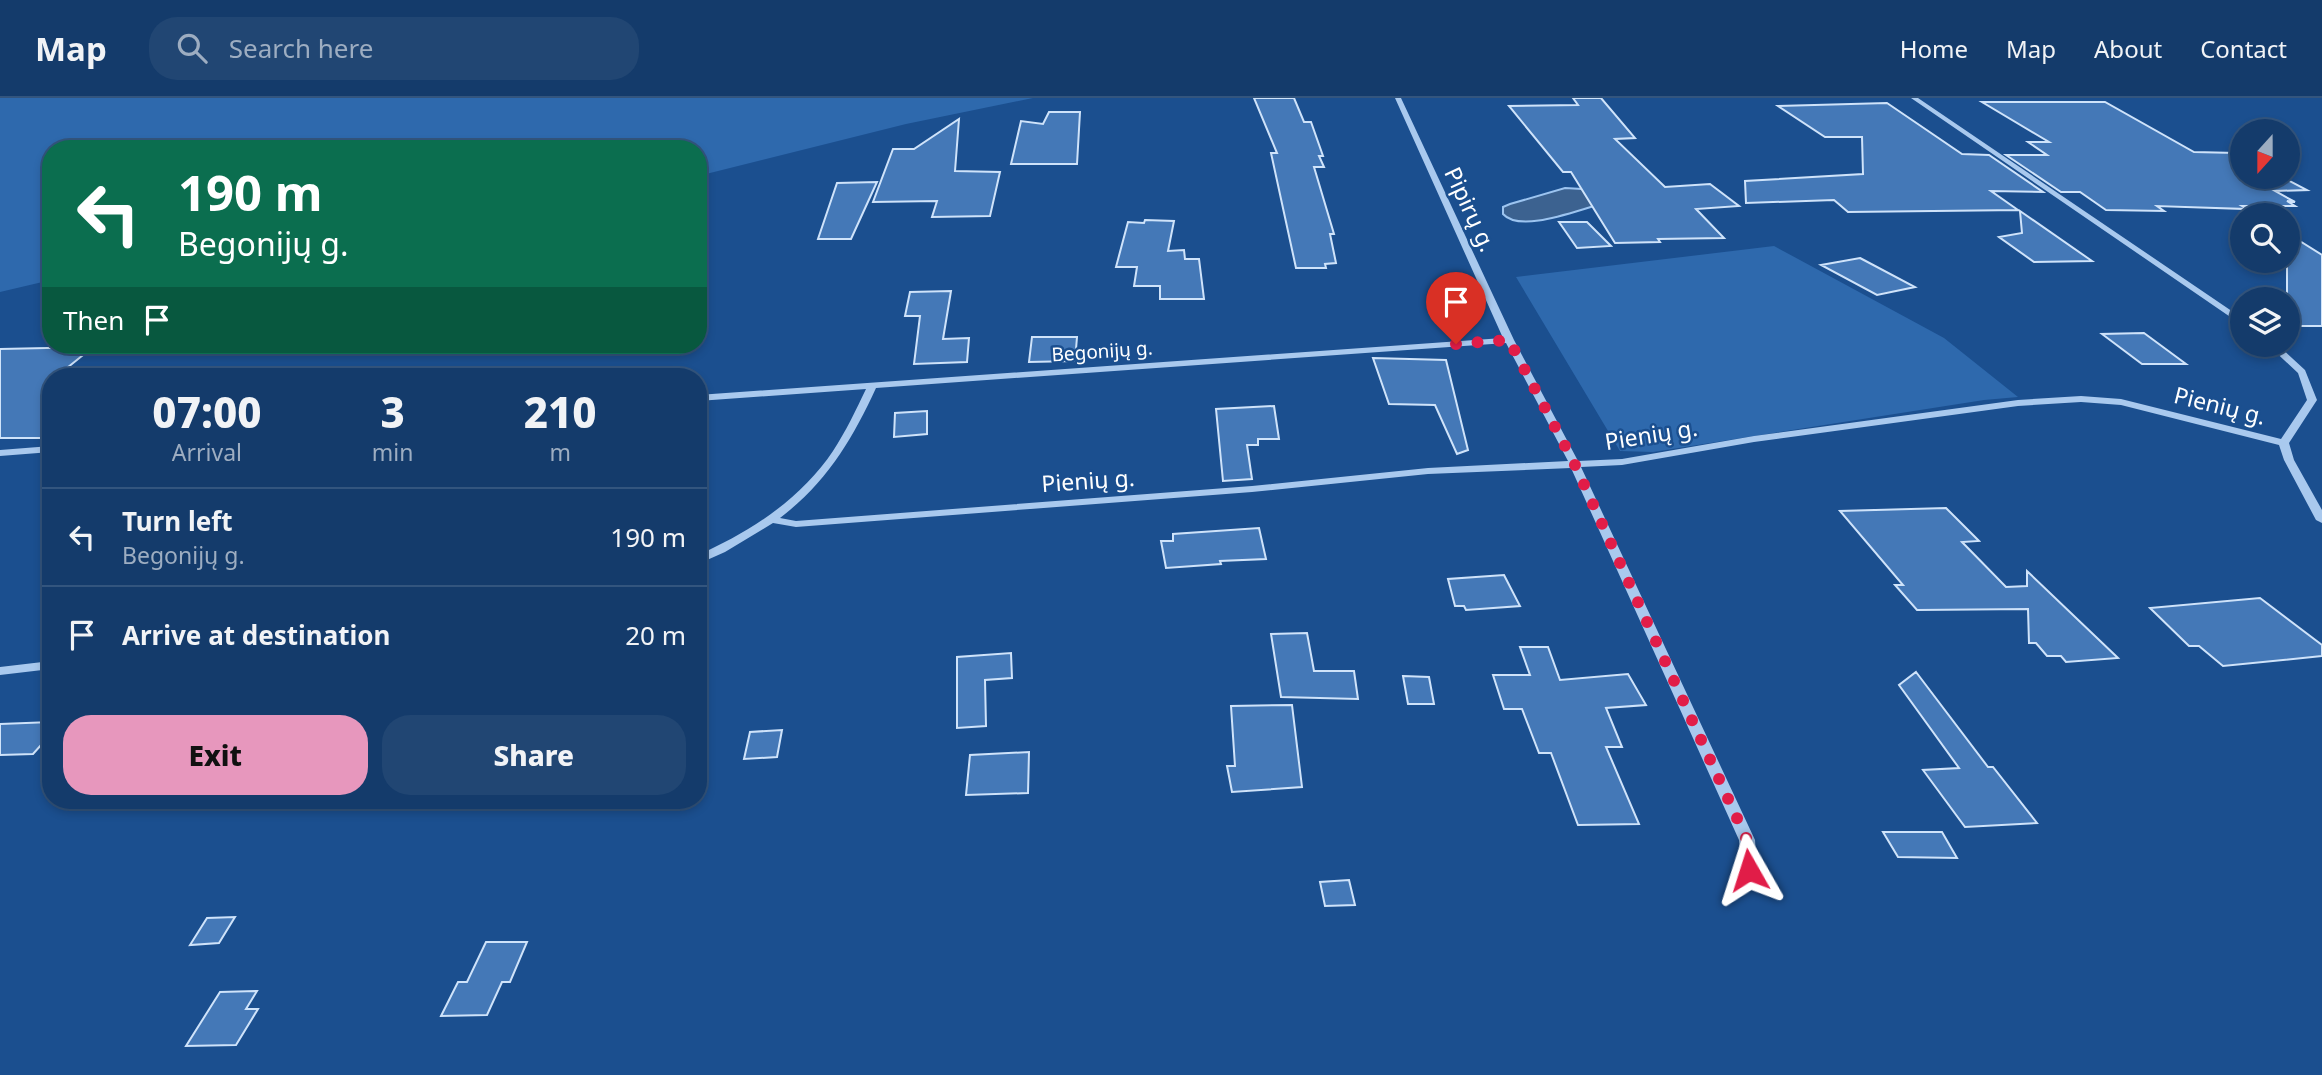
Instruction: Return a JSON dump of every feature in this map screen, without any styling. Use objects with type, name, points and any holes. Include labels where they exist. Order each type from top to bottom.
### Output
[{"type":"street","name":"Pipirų g.","points":[[1398,98],[1509,340],[1575,465],[1747,840],[1749,870]]},
{"type":"street","points":[[1913,98],[2230,314]]},
{"type":"street","name":"Begonijų g.","points":[[707,397],[1509,340]]},
{"type":"street","name":"Pienių g.","points":[[773,520],[796,524],[1252,489],[1428,471],[1622,462],[1754,439],[2018,403],[2081,399],[2121,402],[2284,443],[2312,400],[2302,372],[2286,357]]},
{"type":"street","points":[[707,555],[773,520],[815,479],[840,446],[873,385]]},
{"type":"street","points":[[2284,443],[2289,460],[2322,520]]},
{"type":"street","points":[[0,453],[42,450]]},
{"type":"street","points":[[0,671],[42,666]]},
{"type":"shaded area","points":[[0,98],[1033,98],[906,124],[707,174],[707,140],[42,140],[42,282],[0,292]]},
{"type":"shaded area","points":[[1565,188],[1582,189],[1600,198],[1598,205],[1534,221],[1511,219],[1503,214],[1503,207],[1510,204]]},
{"type":"shaded area","points":[[1774,246],[1944,338],[2018,397],[1653,452],[1620,451],[1516,277]]},
{"type":"building","points":[[1254,98],[1294,98],[1304,122],[1311,122],[1324,167],[1314,167],[1334,234],[1330,234],[1336,263],[1325,264],[1326,268],[1296,268],[1271,153],[1277,153]]},
{"type":"building","points":[[1573,98],[1601,98],[1635,138],[1615,139],[1665,187],[1710,184],[1739,206],[1696,209],[1724,238],[1615,243],[1571,172],[1563,172],[1509,106],[1578,105]]},
{"type":"building","points":[[1982,102],[2105,102],[2194,152],[2230,153],[2230,189],[2300,189],[2300,186],[2307,190],[2275,191],[2295,202],[2287,201],[2290,203],[2230,203],[2230,208],[2157,206],[2164,211],[2106,210],[2080,192],[2061,192],[2006,155],[2047,155],[2028,142],[2049,142]]},
{"type":"building","points":[[1887,103],[1962,154],[1989,155],[2043,192],[1991,191],[2018,210],[1848,212],[1834,200],[1746,203],[1745,181],[1863,174],[1862,137],[1825,137],[1778,106]]},
{"type":"building","points":[[1049,112],[1080,112],[1077,164],[1011,164],[1021,121],[1043,124]]},
{"type":"building","points":[[959,119],[955,171],[1000,172],[990,216],[932,217],[937,201],[873,202],[893,149],[914,149]]},
{"type":"building","points":[[877,182],[851,239],[818,239],[837,183]]},
{"type":"building","points":[[2020,211],[2092,261],[2034,262],[1999,237],[2022,233]]},
{"type":"building","points":[[1145,220],[1174,221],[1168,251],[1184,250],[1185,259],[1199,259],[1204,299],[1160,299],[1160,286],[1134,286],[1137,267],[1116,267],[1128,222],[1144,223]]},
{"type":"building","points":[[1559,222],[1587,222],[1611,246],[1577,248]]},
{"type":"building","points":[[2300,241],[2322,255],[2322,326],[2300,326],[2300,287],[2287,287],[2287,273],[2300,273]]},
{"type":"building","points":[[1860,258],[1915,287],[1877,295],[1821,265]]},
{"type":"building","points":[[951,291],[943,339],[969,338],[967,362],[914,364],[920,316],[905,316],[910,292]]},
{"type":"building","points":[[2144,333],[2186,364],[2142,364],[2102,334]]},
{"type":"building","points":[[1032,337],[1077,337],[1075,361],[1029,362]]},
{"type":"building","points":[[42,348],[42,354],[84,354],[67,368],[42,368],[42,438],[0,438],[0,349]]},
{"type":"building","points":[[1373,358],[1446,360],[1468,450],[1457,454],[1435,405],[1389,404]]},
{"type":"building","points":[[1274,406],[1279,439],[1258,439],[1258,445],[1247,445],[1252,479],[1223,481],[1216,409]]},
{"type":"building","points":[[927,411],[927,434],[894,437],[895,413]]},
{"type":"building","points":[[1946,508],[1979,541],[1962,542],[2006,587],[2027,586],[2027,571],[2118,658],[2066,662],[2061,656],[2047,656],[2036,643],[2029,643],[2028,609],[1917,610],[1895,585],[1903,585],[1840,511]]},
{"type":"building","points":[[1259,528],[1266,559],[1220,561],[1221,564],[1166,568],[1161,541],[1173,541],[1173,534]]},
{"type":"building","points":[[1504,575],[1520,606],[1466,610],[1464,606],[1455,606],[1448,579]]},
{"type":"building","points":[[2260,598],[2322,645],[2322,656],[2223,666],[2199,646],[2189,646],[2150,608]]},
{"type":"building","points":[[1307,633],[1314,671],[1354,671],[1358,699],[1281,697],[1271,634]]},
{"type":"building","points":[[1520,647],[1548,647],[1560,680],[1628,674],[1646,705],[1606,708],[1622,747],[1606,747],[1639,824],[1578,825],[1551,753],[1539,753],[1522,709],[1504,709],[1493,675],[1530,675]]},
{"type":"building","points":[[1011,653],[1012,678],[985,680],[986,726],[957,728],[957,657]]},
{"type":"building","points":[[1916,672],[1988,767],[1993,767],[2037,823],[1965,827],[1923,770],[1959,768],[1899,685]]},
{"type":"building","points":[[1403,676],[1429,677],[1434,704],[1408,704]]},
{"type":"building","points":[[1292,705],[1302,787],[1232,792],[1227,766],[1235,766],[1231,706]]},
{"type":"building","points":[[42,722],[42,744],[33,754],[0,755],[0,724]]},
{"type":"building","points":[[782,730],[777,757],[744,759],[750,732]]},
{"type":"building","points":[[1029,752],[1028,793],[966,795],[970,755]]},
{"type":"building","points":[[1883,832],[1942,832],[1957,858],[1898,857]]},
{"type":"building","points":[[1349,880],[1355,905],[1325,906],[1320,882]]},
{"type":"building","points":[[235,917],[219,943],[190,945],[207,918]]},
{"type":"building","points":[[486,942],[527,942],[510,982],[502,982],[487,1015],[441,1016],[458,982],[467,982]]},
{"type":"building","points":[[257,991],[246,1009],[258,1009],[236,1045],[186,1046],[220,992]]},
{"type":"route","points":[[1456,344],[1509,340],[1575,465],[1747,840],[1749,870]]}]
